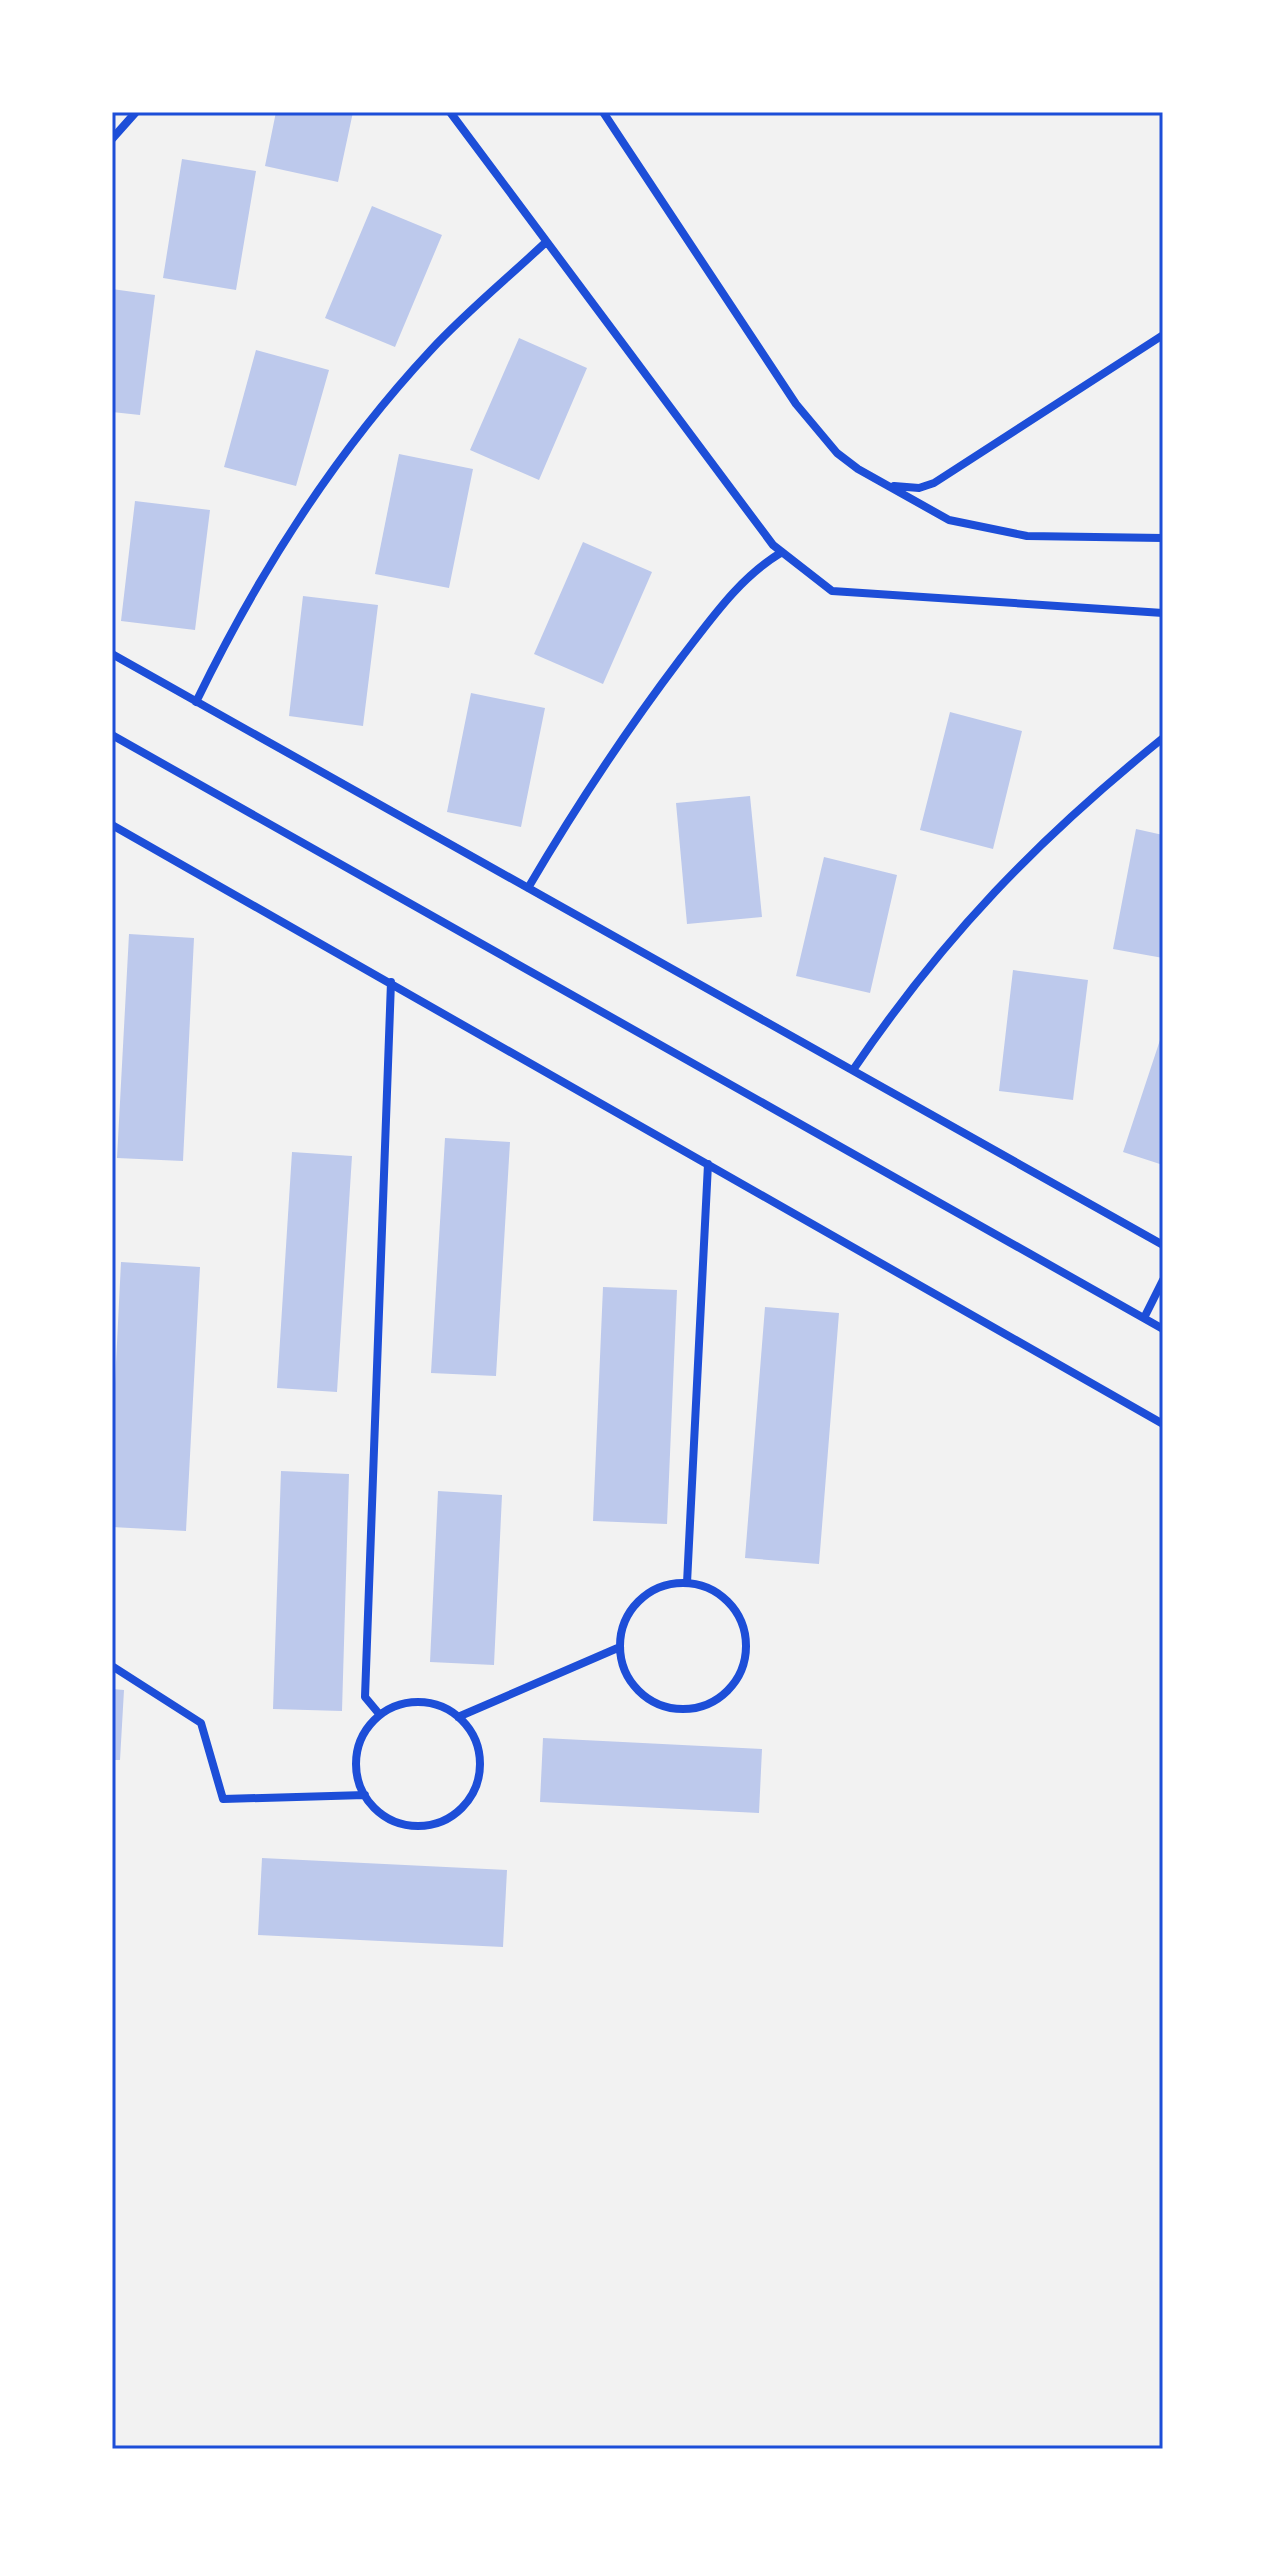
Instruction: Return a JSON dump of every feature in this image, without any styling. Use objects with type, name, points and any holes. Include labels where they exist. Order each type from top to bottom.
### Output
[{"type":"street","points":[[112,139],[136,112]]},
{"type":"street","points":[[450,112],[773,545],[832,591],[1163,613]]},
{"type":"street","points":[[603,112],[796,404],[837,453],[881,483],[949,520],[1027,536],[1163,538]]},
{"type":"street","points":[[196,702],[275,553],[355,439],[432,349],[546,242]]},
{"type":"street","points":[[881,483],[906,489],[934,483],[1163,335]]},
{"type":"street","points":[[528,888],[621,737],[731,595],[757,567],[782,552]]},
{"type":"street","points":[[112,654],[1163,1245]]},
{"type":"street","points":[[112,735],[1163,1329]]},
{"type":"street","points":[[853,1070],[905,994],[966,920],[1043,841],[1163,738]]},
{"type":"street","points":[[112,825],[1163,1424]]},
{"type":"street","points":[[380,1715],[365,1697],[391,982]]},
{"type":"street","points":[[687,1583],[708,1164]]},
{"type":"street","points":[[1144,1318],[1163,1280]]},
{"type":"street","points":[[687,1583],[715,1590],[740,1617],[746,1635],[746,1653],[731,1687],[701,1706],[663,1705],[646,1697],[632,1683],[623,1666],[620,1647],[631,1611],[644,1596],[660,1587],[687,1583]]},
{"type":"street","points":[[458,1717],[620,1647]]},
{"type":"street","points":[[112,1666],[201,1723],[223,1799],[365,1795]]},
{"type":"street","points":[[414,1702],[433,1703],[458,1717],[475,1738],[480,1756],[480,1774],[473,1793],[461,1810],[444,1821],[424,1826],[404,1824],[385,1817],[365,1795],[356,1765],[359,1745],[380,1715],[396,1706],[414,1702]]},
{"type":"building","points":[[276,112],[353,112],[338,182],[265,166]]},
{"type":"building","points":[[182,159],[256,171],[236,290],[163,278]]},
{"type":"building","points":[[372,206],[442,235],[395,347],[325,318]]},
{"type":"building","points":[[112,289],[155,295],[140,415],[112,412]]},
{"type":"building","points":[[519,338],[587,368],[539,480],[470,450]]},
{"type":"building","points":[[256,350],[329,370],[296,486],[224,467]]},
{"type":"building","points":[[399,454],[473,469],[449,588],[375,574]]},
{"type":"building","points":[[135,501],[210,510],[195,630],[121,621]]},
{"type":"building","points":[[583,542],[652,572],[603,684],[534,654]]},
{"type":"building","points":[[303,596],[378,605],[363,726],[289,716]]},
{"type":"building","points":[[471,693],[545,708],[521,827],[447,812]]},
{"type":"building","points":[[950,712],[1022,731],[993,849],[920,830]]},
{"type":"building","points":[[750,796],[762,917],[687,924],[676,803]]},
{"type":"building","points":[[1136,829],[1163,835],[1163,958],[1113,949]]},
{"type":"building","points":[[824,857],[897,875],[870,993],[796,976]]},
{"type":"building","points":[[129,934],[194,938],[183,1161],[117,1158]]},
{"type":"building","points":[[1013,970],[1088,980],[1073,1100],[999,1091]]},
{"type":"building","points":[[1163,1038],[1163,1165],[1123,1152]]},
{"type":"building","points":[[445,1138],[510,1142],[496,1376],[431,1373]]},
{"type":"building","points":[[292,1152],[352,1156],[337,1392],[277,1388]]},
{"type":"building","points":[[121,1262],[200,1267],[186,1531],[112,1527],[112,1444]]},
{"type":"building","points":[[603,1287],[677,1290],[667,1524],[593,1521]]},
{"type":"building","points":[[765,1307],[839,1313],[819,1564],[745,1558]]},
{"type":"building","points":[[281,1471],[349,1474],[342,1711],[273,1709]]},
{"type":"building","points":[[438,1491],[502,1495],[494,1665],[430,1662]]},
{"type":"building","points":[[112,1689],[124,1690],[120,1760],[112,1760]]},
{"type":"building","points":[[543,1738],[762,1749],[759,1813],[540,1802]]},
{"type":"building","points":[[262,1858],[507,1870],[503,1947],[258,1935]]}]
